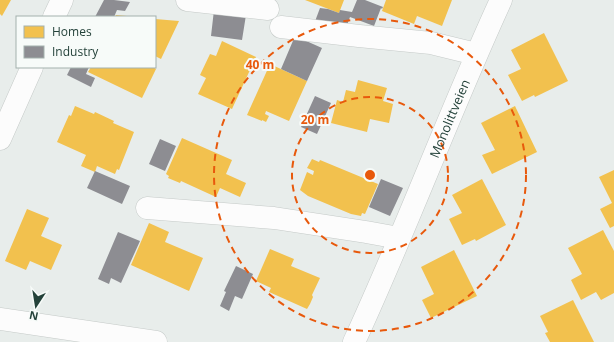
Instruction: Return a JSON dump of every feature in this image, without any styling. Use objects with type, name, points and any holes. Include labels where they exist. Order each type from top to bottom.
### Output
[{"type":"street","points":[[54,16],[62,0]]},
{"type":"street","points":[[187,0],[359,36],[431,43],[476,54]]},
{"type":"street","name":"Monolittveien","points":[[354,342],[375,298],[476,54],[500,0]]},
{"type":"street","points":[[0,139],[32,68]]},
{"type":"street","points":[[147,208],[274,218],[399,238]]},
{"type":"street","points":[[0,320],[36,333],[156,342]]},
{"type":"building: Homes","points":[[0,0],[11,0],[2,16],[0,14]]},
{"type":"building: Homes","points":[[305,0],[344,0],[339,13]]},
{"type":"building: Homes","points":[[386,0],[452,0],[442,26],[417,16],[414,24],[382,11]]},
{"type":"building: Homes","points":[[156,19],[179,21],[161,59],[156,56]]},
{"type":"building: Homes","points":[[544,33],[568,81],[535,97],[534,95],[522,101],[508,75],[521,69],[511,50]]},
{"type":"building: Homes","points":[[222,41],[256,57],[232,109],[198,94],[206,78],[200,75],[210,54],[216,56]]},
{"type":"building: Homes","points":[[270,64],[307,81],[289,121],[266,111],[265,114],[269,116],[266,122],[247,115]]},
{"type":"building: Homes","points":[[90,68],[156,69],[142,98],[88,72]]},
{"type":"building: Homes","points":[[358,80],[387,88],[383,101],[393,104],[389,123],[370,119],[367,132],[331,123],[337,100],[343,102],[346,90],[355,92]]},
{"type":"building: Homes","points":[[75,106],[94,114],[95,112],[114,121],[113,123],[134,132],[119,170],[117,169],[115,174],[97,166],[95,172],[81,166],[86,155],[57,142],[69,115],[71,116]]},
{"type":"building: Homes","points":[[515,106],[537,152],[492,174],[482,155],[495,150],[481,123]]},
{"type":"building: Homes","points":[[182,138],[232,160],[226,174],[246,183],[240,197],[220,188],[216,197],[181,181],[180,183],[168,178],[169,176],[166,174]]},
{"type":"building: Homes","points":[[312,159],[319,162],[320,160],[378,184],[365,214],[362,213],[361,216],[351,214],[308,196],[300,190],[307,172],[313,175],[314,171],[307,168]]},
{"type":"building: Homes","points":[[614,170],[614,226],[610,228],[600,209],[612,203],[599,177]]},
{"type":"building: Homes","points":[[482,179],[506,225],[476,241],[475,239],[462,245],[449,219],[462,213],[452,195]]},
{"type":"building: Homes","points":[[27,209],[49,218],[41,236],[62,245],[51,270],[30,261],[26,270],[5,261]]},
{"type":"building: Homes","points":[[149,223],[169,232],[165,242],[203,258],[189,291],[131,265]]},
{"type":"building: Homes","points":[[603,230],[614,251],[614,293],[601,300],[596,292],[581,300],[571,280],[582,274],[568,248]]},
{"type":"building: Homes","points":[[270,249],[294,259],[291,266],[320,278],[307,309],[269,292],[271,288],[256,281]]},
{"type":"building: Homes","points":[[454,250],[477,296],[431,318],[422,300],[434,294],[421,267]]},
{"type":"building: Homes","points":[[573,300],[594,342],[550,342],[545,333],[548,332],[540,316]]},
{"type":"building: Industry","points":[[104,0],[130,2],[125,11],[117,10],[114,16],[96,16]]},
{"type":"building: Industry","points":[[357,0],[365,0],[383,7],[382,9],[381,8],[374,26],[350,17],[346,28],[314,24],[320,8],[339,13],[340,10],[352,12]]},
{"type":"building: Industry","points":[[214,10],[246,15],[242,40],[211,36]]},
{"type":"building: Industry","points":[[295,36],[322,48],[307,81],[281,69]]},
{"type":"building: Industry","points":[[70,68],[89,68],[86,74],[95,78],[91,87],[67,75]]},
{"type":"building: Industry","points":[[315,96],[331,103],[317,134],[301,127]]},
{"type":"building: Industry","points":[[160,139],[176,146],[165,171],[149,164]]},
{"type":"building: Industry","points":[[95,171],[130,186],[122,204],[87,188]]},
{"type":"building: Industry","points":[[381,179],[403,188],[390,216],[369,207]]},
{"type":"building: Industry","points":[[118,232],[140,241],[121,283],[111,278],[109,284],[98,279]]},
{"type":"building: Industry","points":[[236,266],[253,274],[242,299],[235,296],[229,311],[220,306],[226,292],[224,291]]}]
